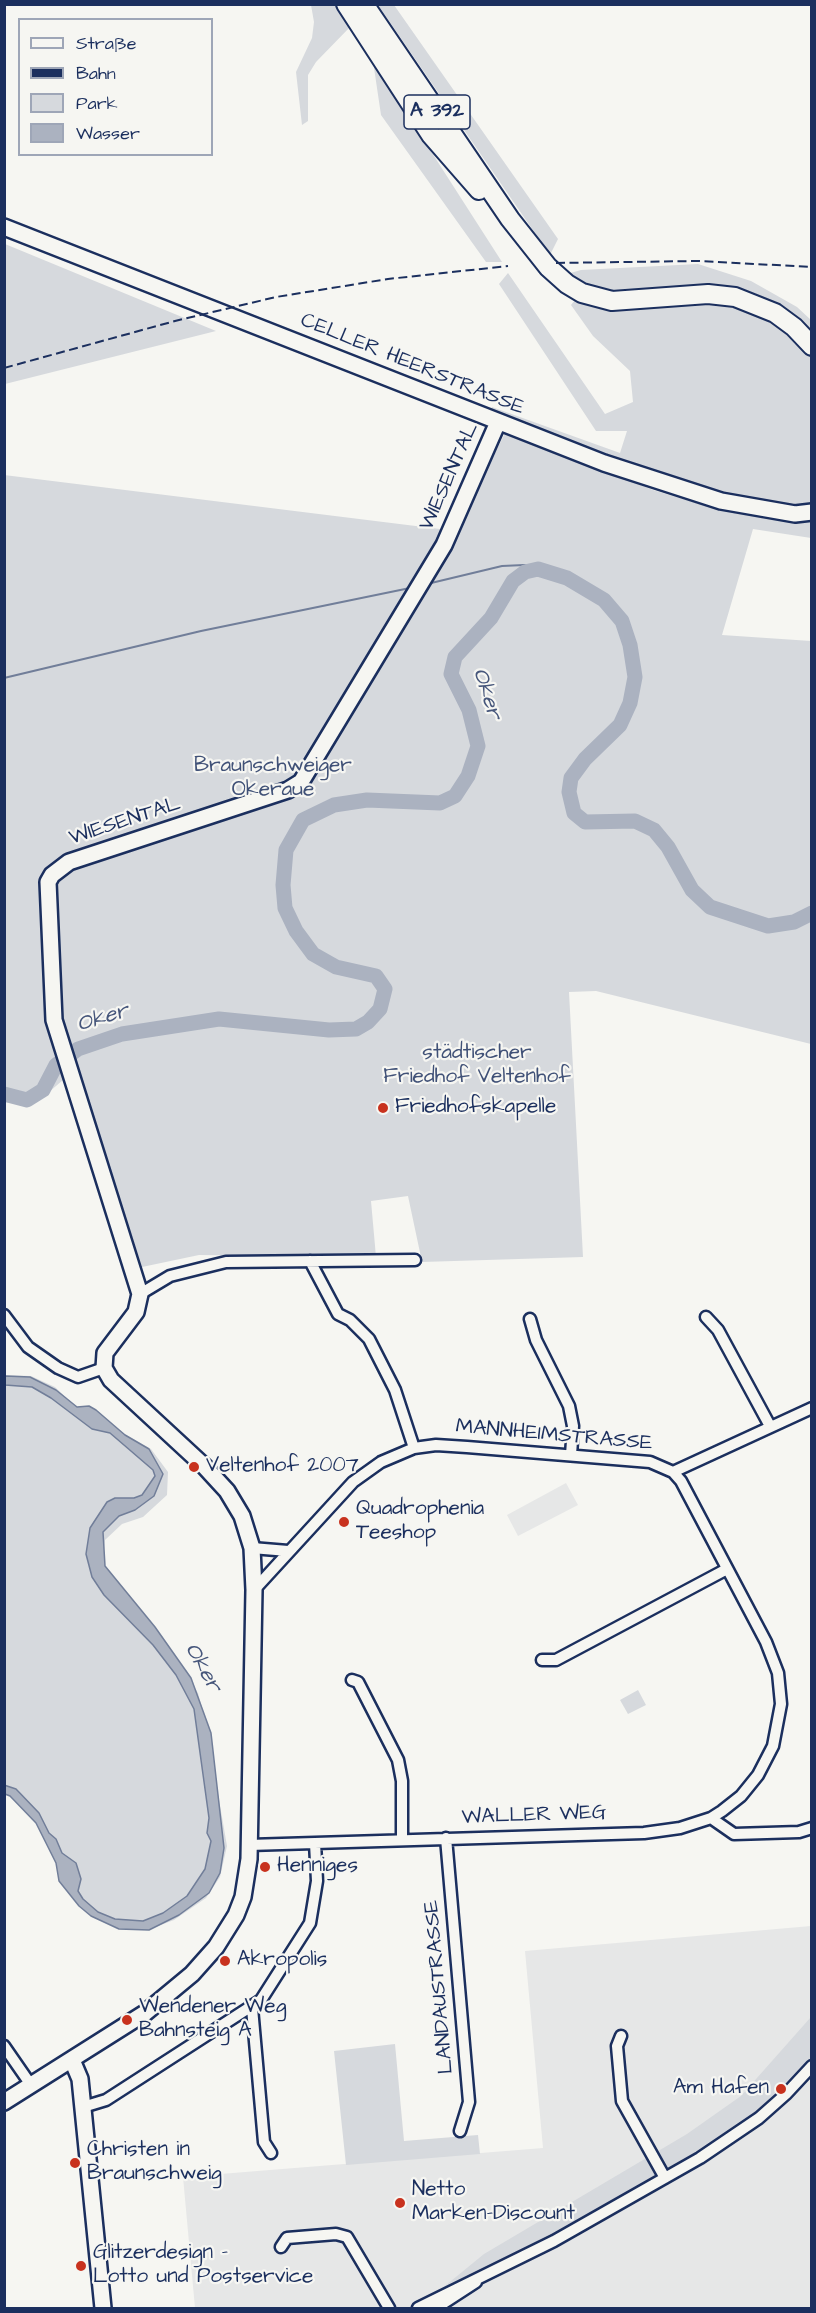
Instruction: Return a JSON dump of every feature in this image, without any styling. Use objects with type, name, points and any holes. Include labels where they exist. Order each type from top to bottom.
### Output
[{"type":"highway","name":"A 392","points":[[346,4],[438,145],[510,219]]},
{"type":"highway","name":"A 392","points":[[364,4],[510,219]]},
{"type":"highway","points":[[510,219],[548,267],[582,293],[602,300],[623,302],[690,294],[735,297],[775,313],[794,327],[812,346]]},
{"type":"street","name":"CELLER HEERSTRASSE","points":[[4,227],[604,463],[702,496],[778,512],[812,512]]},
{"type":"street","name":"WIESENTAL","points":[[140,1294],[59,1039],[52,1006],[47,893],[52,875],[69,862],[288,790],[301,782],[444,545],[498,422]]},
{"type":"street","points":[[4,1315],[28,1347],[58,1368],[78,1377],[104,1361],[136,1312],[140,1294],[170,1276],[212,1264],[242,1260],[415,1260]]},
{"type":"street","points":[[310,1261],[338,1314],[350,1320],[369,1339],[395,1390],[414,1448]]},
{"type":"street","points":[[706,1317],[718,1330],[770,1426]]},
{"type":"street","points":[[530,1319],[536,1341],[569,1406],[573,1426],[571,1455]]},
{"type":"street","points":[[4,2102],[151,2009],[203,1962],[227,1930],[240,1906],[248,1872],[254,1590],[252,1548],[242,1516],[227,1491],[204,1466],[111,1380],[104,1361]]},
{"type":"street","points":[[673,1472],[812,1408]]},
{"type":"street","name":"MANNHEIMSTRASSE","points":[[254,1590],[288,1551],[365,1472],[392,1456],[414,1448],[441,1445],[650,1462],[673,1472],[681,1481],[772,1655],[779,1680],[781,1704],[772,1746],[758,1775],[741,1796],[711,1818]]},
{"type":"street","points":[[252,1548],[288,1551]]},
{"type":"street","points":[[542,1660],[556,1660],[727,1569]]},
{"type":"street","points":[[352,1680],[358,1682],[398,1760],[402,1781],[402,1839]]},
{"type":"street","points":[[711,1818],[734,1834],[799,1832],[812,1828]]},
{"type":"street","name":"WALLER WEG","points":[[249,1845],[644,1833],[680,1828],[711,1818]]},
{"type":"street","name":"LANDAUSTRASSE","points":[[446,1838],[469,2102],[460,2131]]},
{"type":"street","points":[[83,2107],[106,2100],[252,2008],[261,2000],[310,1923],[317,1881],[315,1843]]},
{"type":"street","points":[[252,2008],[264,2142],[271,2153]]},
{"type":"street","points":[[621,2036],[617,2046],[622,2101],[665,2178]]},
{"type":"street","points":[[4,2046],[31,2085]]},
{"type":"street","points":[[72,2060],[80,2079],[103,2308]]},
{"type":"street","points":[[418,2308],[547,2245],[724,2143],[759,2118],[811,2070]]},
{"type":"street","points":[[281,2247],[287,2238],[336,2234],[347,2237],[389,2308]]},
{"type":"street","points":[[407,2308],[447,2287],[486,2274]]},
{"type":"street","points":[[436,2308],[466,2291],[486,2274]]},
{"type":"shaded area","points":[[566,1483],[578,1505],[518,1536],[507,1515]]},
{"type":"shaded area","points":[[811,1926],[811,2308],[195,2308],[183,2177],[543,2148],[525,1951]]},
{"type":"green space","points":[[311,5],[335,5],[350,27],[316,62],[308,75],[308,121],[302,125],[296,72],[312,38],[314,22]]},
{"type":"green space","points":[[378,5],[394,5],[558,239],[550,255]]},
{"type":"green space","points":[[373,61],[502,262],[486,262],[381,115]]},
{"type":"green space","points":[[5,244],[216,331],[5,384]]},
{"type":"green space","points":[[698,264],[751,281],[797,307],[811,320],[811,336],[763,300],[595,292],[567,274],[581,270]]},
{"type":"green space","points":[[508,273],[605,414],[633,402],[630,371],[593,336],[571,305],[575,300],[611,310],[677,306],[714,299],[756,309],[797,339],[811,355],[811,506],[801,509],[756,503],[685,485],[490,411],[492,407],[620,453],[627,431],[596,431],[499,284]]},
{"type":"green space","name":"Braunschweiger Okeraue","points":[[506,431],[653,490],[706,506],[795,522],[811,520],[811,538],[753,529],[722,635],[811,641],[811,1044],[596,991],[569,992],[583,1257],[422,1262],[408,1196],[371,1201],[376,1257],[199,1255],[142,1267],[77,1068],[49,1092],[28,1105],[5,1102],[4,475],[456,531]]},
{"type":"green space","points":[[4,1375],[31,1376],[55,1387],[74,1405],[151,1449],[168,1472],[167,1495],[143,1517],[122,1524],[105,1540],[102,1571],[167,1643],[198,1693],[206,1724],[227,1846],[220,1877],[206,1898],[174,1920],[150,1929],[88,1913],[38,1822],[12,1794],[5,1792]]},
{"type":"green space","points":[[638,1690],[646,1705],[628,1714],[620,1700]]},
{"type":"green space","points":[[811,2017],[811,2072],[739,2133],[485,2274],[440,2290],[484,2254],[687,2134],[741,2096]]},
{"type":"green space","points":[[395,2044],[404,2141],[478,2135],[480,2154],[346,2165],[334,2051]]},
{"type":"water","points":[[5,1376],[30,1377],[56,1390],[77,1407],[89,1406],[96,1410],[125,1435],[149,1449],[163,1474],[154,1496],[135,1510],[119,1516],[103,1532],[105,1566],[155,1627],[191,1678],[211,1733],[224,1848],[220,1873],[209,1893],[179,1915],[149,1930],[119,1929],[91,1916],[79,1906],[59,1881],[56,1863],[36,1823],[10,1796],[5,1794],[4,1785],[16,1789],[39,1813],[62,1853],[76,1863],[81,1879],[78,1891],[83,1899],[98,1912],[115,1919],[143,1921],[163,1913],[187,1896],[205,1869],[211,1841],[207,1833],[209,1818],[194,1709],[176,1675],[153,1645],[104,1595],[92,1577],[86,1554],[90,1528],[107,1502],[115,1498],[134,1498],[142,1495],[155,1476],[153,1470],[110,1433],[92,1429],[51,1398],[32,1387],[5,1385]]},
{"type":"waterway","points":[[427,584],[502,566],[524,565],[538,569]]},
{"type":"waterway","name":"Oker","points":[[4,1094],[27,1100],[43,1090],[56,1065],[78,1049],[122,1034],[219,1019],[329,1030],[356,1029],[368,1022],[380,1009],[385,989],[376,976],[336,967],[313,954],[296,931],[285,908],[283,885],[286,850],[303,820],[334,805],[367,800],[440,803],[455,796],[468,776],[478,746],[469,710],[451,674],[455,657],[491,618],[513,581],[525,572],[538,569],[567,578],[604,600],[622,621],[630,645],[635,677],[630,703],[620,725],[585,759],[571,778],[569,792],[574,813],[585,822],[635,821],[654,830],[668,847],[692,890],[710,907],[768,926],[794,922],[812,913]]},
{"type":"waterway","points":[[4,678],[201,631],[410,588]]},
{"type":"railway","points":[[556,263],[699,261],[812,267]]},
{"type":"railway","points":[[4,368],[175,321],[276,297],[388,279],[508,266]]},
{"type":"place","name":"Friedhofskapelle","points":[[383,1108]]},
{"type":"place","name":"Veltenhof 2007","points":[[194,1467]]},
{"type":"place","name":"Quadrophenia Teeshop","points":[[344,1522]]},
{"type":"place","name":"Henniges","points":[[265,1867]]},
{"type":"place","name":"Akropolis","points":[[225,1961]]},
{"type":"place","name":"Wendener Weg Bahnsteig A","points":[[127,2020]]},
{"type":"place","name":"Am Hafen","points":[[781,2089]]},
{"type":"place","name":"Christen in Braunschweig","points":[[75,2163]]},
{"type":"place","name":"Netto Marken-Discount","points":[[400,2203]]},
{"type":"place","name":"Glitzerdesign - Lotto und Postservice","points":[[81,2266]]},
{"type":"park label","name":"städtischer Friedhof Veltenhof","points":[[477,1066]]}]
